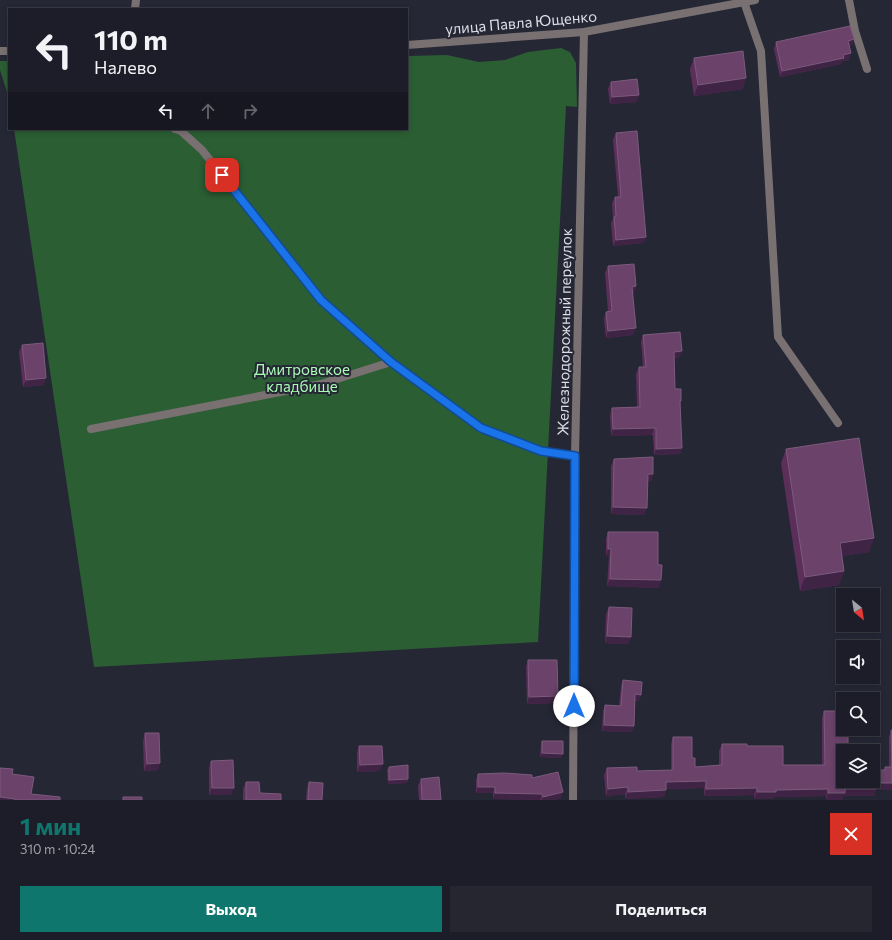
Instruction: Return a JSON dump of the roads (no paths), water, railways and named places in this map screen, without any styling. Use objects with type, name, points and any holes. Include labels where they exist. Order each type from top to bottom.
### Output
[{"type":"street","name":"улица Павла Ющенко","points":[[408,45],[584,32],[754,0]]},
{"type":"street","points":[[849,0],[855,31],[867,69]]},
{"type":"street","points":[[744,2],[761,51],[778,337],[838,423]]},
{"type":"street","name":"Железнодорожный переулок","points":[[573,800],[575,456],[584,32]]},
{"type":"street","points":[[178,130],[202,150],[321,300],[391,362],[481,428],[541,451],[575,456]]},
{"type":"street","points":[[91,429],[321,384],[391,362]]},
{"type":"park label","name":"Дмитровское кладбище","points":[[302,378]]}]
